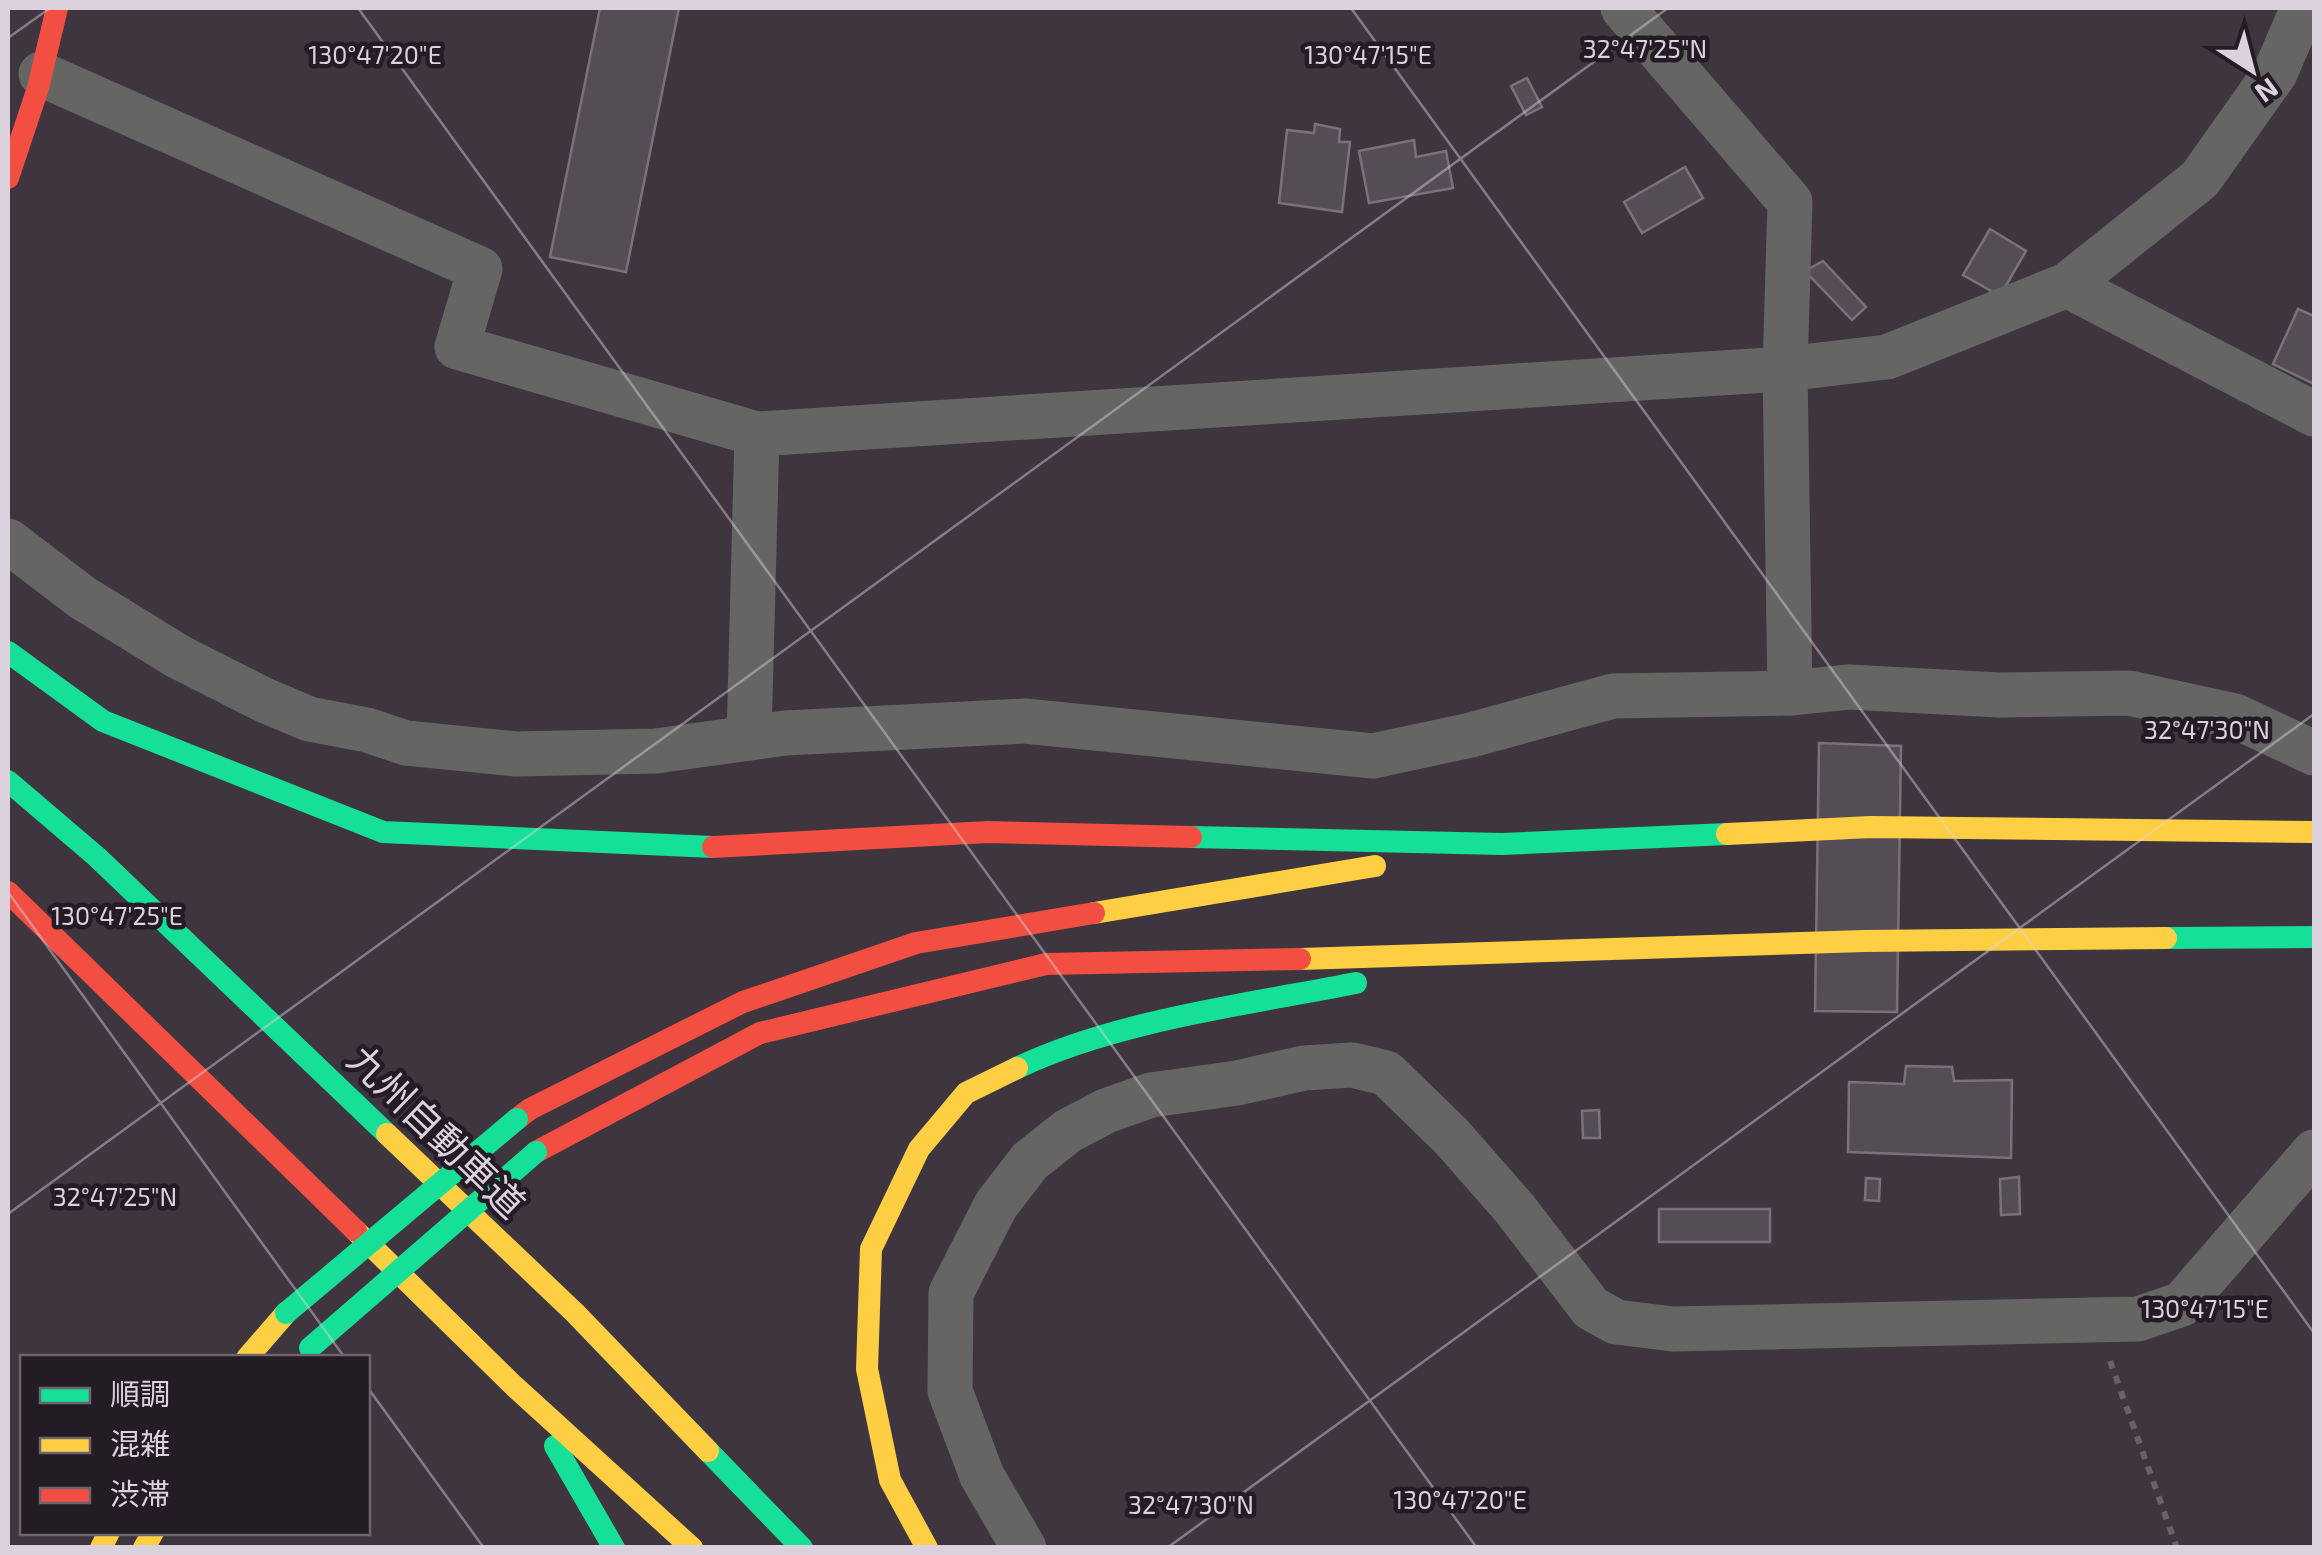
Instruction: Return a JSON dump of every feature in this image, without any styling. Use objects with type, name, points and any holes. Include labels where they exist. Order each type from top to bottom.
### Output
[{"type":"main road","points":[[8,178],[41,74],[56,8]]},
{"type":"main road","points":[[8,652],[103,721],[382,832],[716,846],[988,832],[1502,844],[1871,827],[2314,832]]},
{"type":"main road","name":"九州自動車道","points":[[8,781],[111,870],[575,1314],[802,1548]]},
{"type":"main road","points":[[2260,829],[2314,841]]},
{"type":"main road","points":[[250,1355],[286,1313],[530,1109],[743,1002],[916,943],[1502,844]]},
{"type":"main road","points":[[8,892],[514,1386],[692,1548]]},
{"type":"main road","points":[[304,1352],[536,1152],[760,1033],[1046,964],[1511,954],[1864,941],[2314,937]]},
{"type":"main road","points":[[2260,938],[2314,945]]},
{"type":"main road","points":[[928,1548],[890,1480],[868,1370],[872,1249],[918,1149],[966,1093],[1060,1047],[1206,1012],[1511,954]]},
{"type":"main road","points":[[514,1386],[572,1471],[614,1548]]},
{"type":"street","points":[[1623,8],[1790,202],[1784,370],[1790,692]]},
{"type":"street","points":[[41,74],[480,270],[457,347],[757,434],[1784,370],[1887,357],[2067,285],[2200,179],[2275,74],[2304,8]]},
{"type":"street","points":[[2067,285],[2314,414]]},
{"type":"street","points":[[749,738],[757,434]]},
{"type":"street","points":[[8,541],[83,598],[178,656],[309,718],[406,742],[516,754],[656,751],[785,733],[1025,721],[1373,756],[1470,735],[1614,696],[1850,687],[1999,695],[2129,693],[2235,716],[2314,752]]},
{"type":"street","points":[[1024,1548],[982,1476],[950,1391],[951,1294],[996,1205],[1030,1161],[1068,1130],[1106,1111],[1151,1096],[1304,1068],[1352,1065],[1386,1073],[1452,1136],[1515,1209],[1591,1308],[1616,1322],[1673,1328],[2138,1320],[2182,1304],[2314,1152]]},
{"type":"path","points":[[2094,1318],[2178,1548]]},
{"type":"building","points":[[600,8],[679,8],[626,272],[550,257]]},
{"type":"building","points":[[1527,78],[1542,107],[1526,115],[1511,86]]},
{"type":"building","points":[[1315,124],[1340,129],[1339,142],[1350,142],[1342,212],[1279,203],[1287,130],[1314,133]]},
{"type":"building","points":[[1414,140],[1416,157],[1446,151],[1453,188],[1369,203],[1359,151]]},
{"type":"building","points":[[1685,167],[1703,198],[1642,233],[1624,202]]},
{"type":"building","points":[[1990,229],[2026,251],[2000,296],[1963,275]]},
{"type":"building","points":[[1823,261],[1866,307],[1852,320],[1805,271]]},
{"type":"building","points":[[2298,309],[2314,316],[2314,384],[2273,364]]},
{"type":"building","points":[[1819,743],[1901,746],[1897,1012],[1815,1011]]},
{"type":"building","points":[[1906,1066],[1952,1067],[1954,1081],[2012,1080],[2011,1158],[1848,1152],[1849,1082],[1904,1084]]},
{"type":"building","points":[[1599,1110],[1600,1138],[1583,1138],[1582,1111]]},
{"type":"building","points":[[2019,1177],[2020,1214],[2001,1215],[2000,1179]]},
{"type":"building","points":[[1866,1178],[1880,1179],[1879,1201],[1865,1200]]},
{"type":"building","points":[[1659,1209],[1770,1209],[1770,1242],[1659,1242]]},
{"type":"traffic: fast","points":[[8,652],[103,721],[383,832],[713,847]]},
{"type":"traffic: fast","points":[[8,781],[97,857],[387,1134]]},
{"type":"traffic: fast","points":[[1191,837],[1502,844],[1727,834]]},
{"type":"traffic: fast","points":[[2166,938],[2314,937]]},
{"type":"traffic: fast","points":[[1017,1068],[1139,1026],[1356,983]]},
{"type":"traffic: fast","points":[[286,1313],[517,1119]]},
{"type":"traffic: fast","points":[[310,1348],[536,1152]]},
{"type":"traffic: fast","points":[[555,1446],[614,1548]]},
{"type":"traffic: fast","points":[[708,1451],[802,1548]]},
{"type":"traffic: slow","points":[[1727,834],[1871,827],[2314,832]]},
{"type":"traffic: slow","points":[[1094,913],[1375,866]]},
{"type":"traffic: slow","points":[[1300,959],[1864,941],[2166,938]]},
{"type":"traffic: slow","points":[[927,1548],[890,1480],[867,1369],[871,1249],[919,1149],[966,1093],[1017,1068]]},
{"type":"traffic: slow","points":[[387,1134],[575,1313],[708,1451]]},
{"type":"traffic: slow","points":[[356,1231],[514,1386],[692,1548]]},
{"type":"traffic: slow","points":[[250,1355],[286,1313]]},
{"type":"traffic: slow","points":[[101,1548],[108,1535]]},
{"type":"traffic: slow","points":[[144,1548],[151,1535]]},
{"type":"traffic: jam","points":[[8,178],[38,88],[57,8]]},
{"type":"traffic: jam","points":[[713,847],[988,832],[1191,837]]},
{"type":"traffic: jam","points":[[8,892],[356,1231]]},
{"type":"traffic: jam","points":[[517,1119],[743,1002],[916,943],[1094,913]]},
{"type":"traffic: jam","points":[[536,1152],[760,1033],[1046,964],[1300,959]]}]
